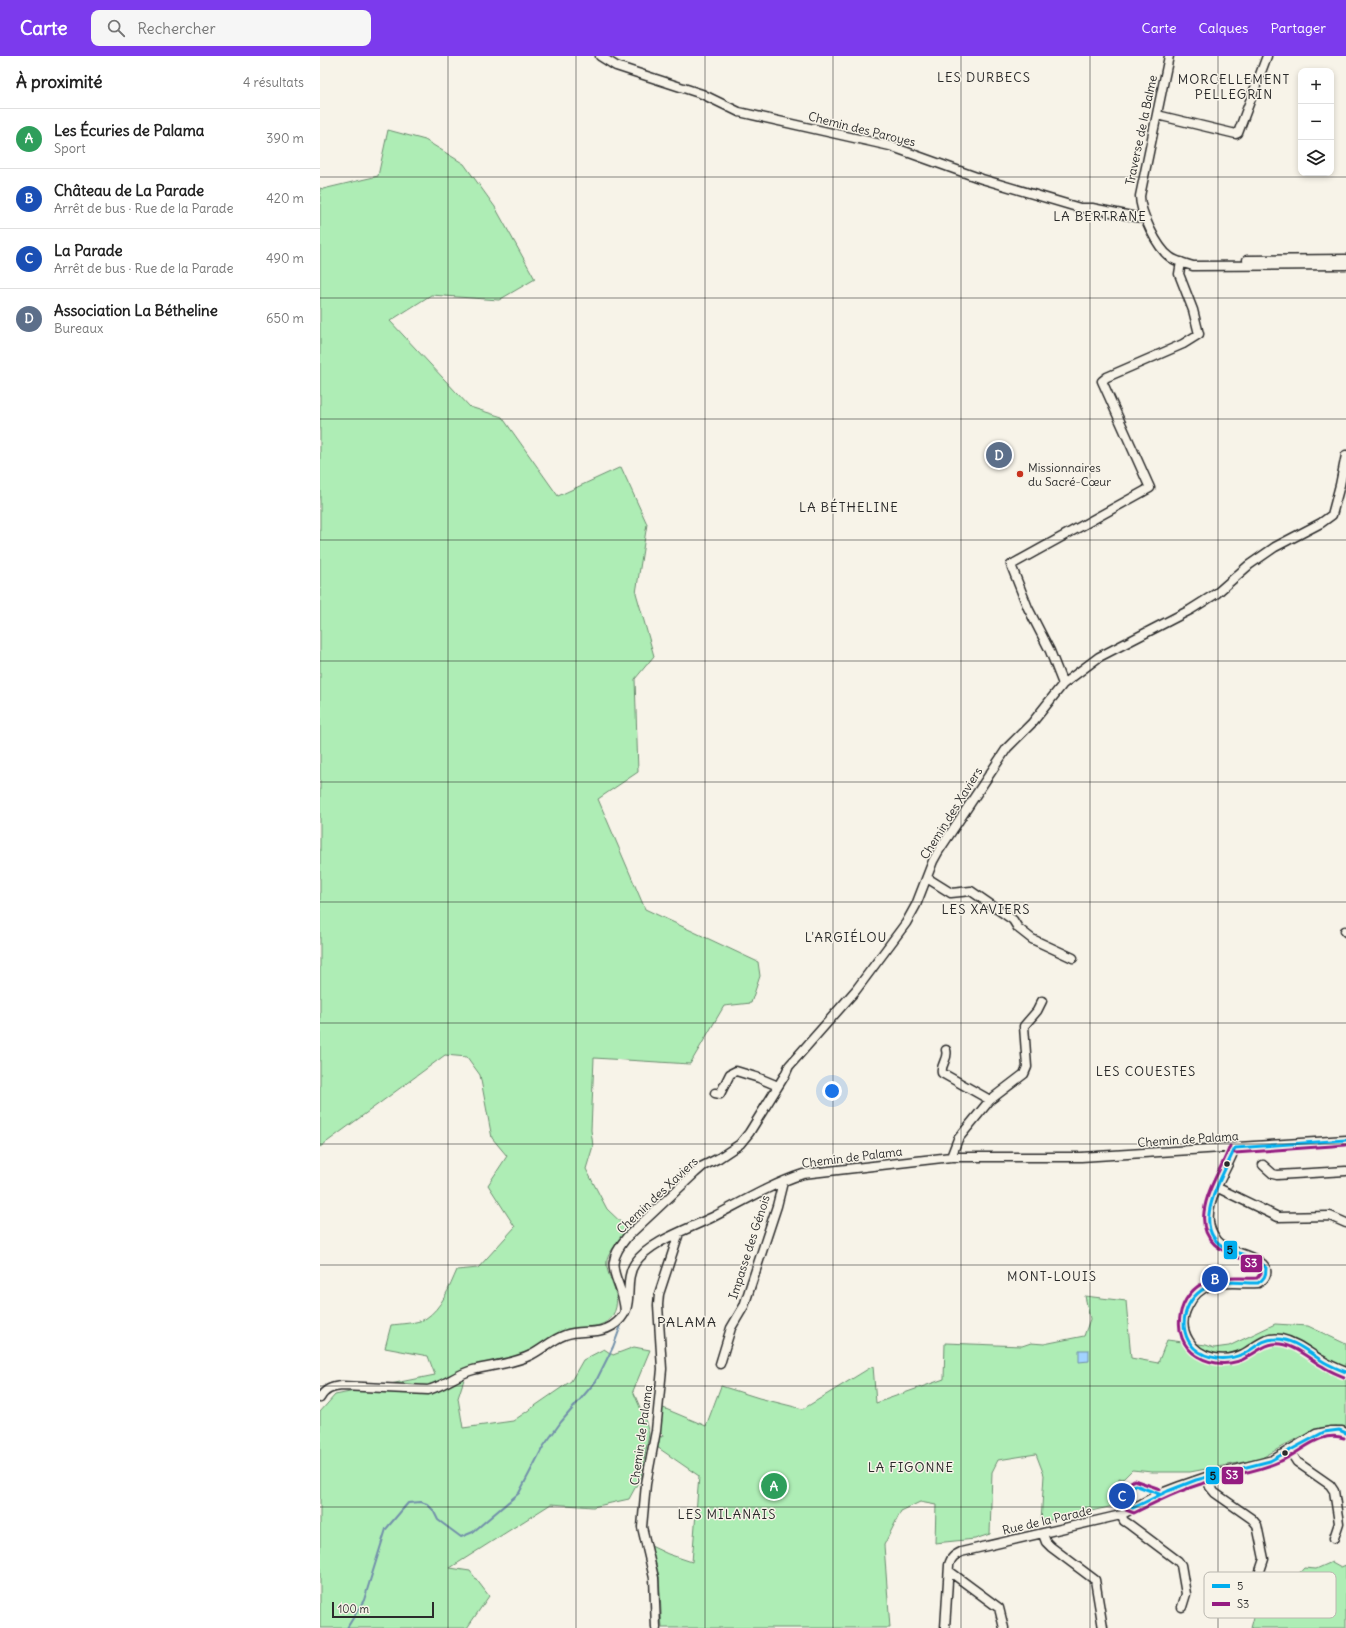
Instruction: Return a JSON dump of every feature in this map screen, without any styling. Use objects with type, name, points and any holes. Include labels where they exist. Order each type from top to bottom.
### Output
[{"type":"street","name":"Chemin des Paroyes","points":[[600,56],[616,66],[702,94],[739,112],[890,146],[982,179],[1080,208],[1092,208],[1146,219]]},
{"type":"street","name":"Traverse de la Balme","points":[[1146,219],[1142,209],[1140,196],[1169,56]]},
{"type":"street","points":[[1157,115],[1236,134],[1238,133],[1267,56]]},
{"type":"street","points":[[1146,219],[1159,245],[1166,255],[1171,259],[1183,263],[1202,261],[1346,265]]},
{"type":"street","points":[[1283,263],[1346,259]]},
{"type":"street","points":[[1064,684],[1028,608],[1011,565],[1150,488],[1102,381],[1183,344],[1199,334],[1193,310],[1179,274],[1183,263]]},
{"type":"street","name":"Chemin des Xaviers","points":[[625,1312],[624,1299],[615,1276],[613,1263],[618,1248],[627,1237],[703,1166],[719,1158],[740,1144],[749,1133],[789,1066],[856,990],[906,923],[927,878],[935,856],[1007,748],[1032,723],[1064,684],[1099,657],[1190,610],[1217,593],[1249,564],[1275,547],[1321,523],[1332,515],[1346,454]]},
{"type":"street","points":[[927,878],[951,893],[971,891],[1013,920],[1018,928],[1032,939],[1073,958]]},
{"type":"street","points":[[951,1157],[958,1139],[990,1100],[1024,1074],[1027,1067],[1024,1026],[1038,1011],[1042,1001]]},
{"type":"street","points":[[946,1050],[947,1057],[941,1068],[942,1073],[990,1100]]},
{"type":"street","points":[[715,1093],[720,1094],[730,1074],[736,1071],[778,1086]]},
{"type":"street","name":"Chemin de Palama","points":[[656,1628],[654,1578],[642,1527],[646,1484],[656,1431],[662,1369],[658,1305],[659,1294],[679,1233],[783,1182],[803,1174],[951,1157],[1081,1157],[1346,1140]]},
{"type":"street","points":[[1235,1148],[1209,1206],[1208,1215],[1213,1234],[1219,1242],[1227,1248],[1260,1261],[1265,1267],[1266,1274],[1262,1281],[1258,1282],[1218,1283],[1210,1285],[1195,1296],[1187,1308],[1184,1318],[1185,1332],[1190,1343],[1199,1352],[1205,1355],[1214,1358],[1227,1358],[1244,1353],[1264,1340],[1280,1339],[1295,1344],[1323,1362],[1346,1372]]},
{"type":"street","points":[[1263,1165],[1273,1174],[1277,1175],[1346,1171]]},
{"type":"street","name":"Impasse des Génois","points":[[720,1364],[730,1328],[744,1306],[777,1206],[783,1182]]},
{"type":"street","points":[[1218,1188],[1278,1217],[1330,1216],[1346,1223]]},
{"type":"street","points":[[320,1398],[326,1390],[332,1387],[342,1386],[428,1390],[436,1388],[471,1370],[518,1361],[532,1355],[564,1335],[604,1330],[613,1325],[625,1312],[629,1297],[628,1282],[631,1270],[636,1261],[654,1246],[679,1233]]},
{"type":"street","name":"Rue de la Parade","points":[[945,1628],[950,1560],[955,1554],[1121,1515],[1159,1494],[1206,1477],[1273,1460],[1316,1434],[1331,1431],[1342,1431],[1346,1433]]},
{"type":"street","points":[[1290,1451],[1298,1462],[1330,1485],[1334,1491],[1339,1523],[1334,1538]]},
{"type":"street","points":[[1206,1477],[1210,1487],[1215,1492],[1252,1519],[1257,1525],[1264,1559],[1260,1571]]},
{"type":"street","points":[[1121,1515],[1124,1521],[1178,1561],[1181,1565],[1186,1594],[1182,1607]]},
{"type":"street","points":[[1043,1534],[1046,1542],[1051,1547],[1095,1580],[1103,1628]]},
{"type":"street","points":[[949,1570],[999,1608],[1004,1628]]},
{"type":"green space","points":[[388,130],[425,140],[464,164],[495,207],[535,279],[499,300],[431,295],[390,321],[470,407],[502,417],[558,496],[621,467],[647,524],[636,593],[654,656],[635,679],[638,772],[598,799],[645,909],[758,962],[760,976],[751,1003],[724,1006],[690,1064],[594,1058],[591,1130],[593,1146],[586,1169],[607,1209],[629,1230],[613,1248],[607,1260],[608,1271],[617,1301],[613,1315],[608,1321],[594,1327],[562,1332],[553,1336],[534,1349],[515,1357],[468,1367],[458,1398],[463,1428],[513,1421],[571,1381],[583,1360],[604,1349],[613,1355],[634,1347],[650,1350],[633,1391],[645,1419],[649,1434],[641,1477],[629,1499],[593,1507],[551,1504],[450,1568],[470,1571],[489,1596],[467,1628],[320,1628],[320,1412],[335,1395],[435,1375],[428,1356],[385,1348],[391,1325],[425,1319],[436,1309],[444,1297],[457,1270],[478,1268],[515,1227],[488,1185],[507,1156],[492,1138],[480,1075],[467,1057],[445,1055],[320,1147],[320,188],[323,189],[378,176]]},
{"type":"green space","points":[[1085,1296],[1126,1301],[1131,1358],[1158,1363],[1167,1340],[1206,1345],[1214,1348],[1229,1346],[1275,1324],[1308,1326],[1346,1344],[1346,1435],[1337,1426],[1320,1428],[1292,1441],[1260,1459],[1190,1472],[1152,1472],[1132,1470],[1123,1479],[1119,1478],[1118,1505],[1041,1522],[1044,1475],[1036,1454],[998,1460],[992,1472],[990,1534],[975,1539],[935,1543],[936,1505],[920,1502],[901,1511],[884,1545],[890,1628],[662,1628],[659,1577],[651,1546],[668,1554],[692,1562],[699,1476],[657,1447],[659,1436],[662,1437],[663,1435],[659,1431],[661,1407],[706,1426],[721,1386],[759,1398],[803,1409],[873,1366],[876,1403],[944,1379],[945,1343],[1022,1346],[1031,1343],[1044,1344],[1084,1336],[1090,1319]]},
{"type":"green space","points":[[1332,1562],[1341,1567],[1346,1565],[1346,1628],[1251,1628],[1254,1618],[1336,1618],[1336,1572],[1300,1572],[1304,1568],[1316,1569]]},
{"type":"water","points":[[1079,1350],[1089,1350],[1089,1361],[1079,1362]]},
{"type":"waterway","points":[[347,1628],[364,1600],[386,1529],[408,1503],[421,1502],[427,1504],[433,1510],[438,1520],[461,1537],[473,1532],[519,1493],[543,1447],[561,1422],[596,1381],[613,1347],[623,1320]]},
{"type":"transit line","name":"5","points":[[1235,1148],[1346,1140]]},
{"type":"transit line","name":"S3","points":[[1235,1153],[1346,1145]]},
{"type":"transit line","name":"S3","points":[[1230,1146],[1208,1195],[1204,1212],[1205,1228],[1210,1240],[1219,1248],[1258,1267],[1261,1273],[1257,1278],[1214,1279],[1197,1287],[1189,1295],[1183,1305],[1180,1316],[1182,1338],[1188,1348],[1197,1356],[1210,1362],[1223,1364],[1237,1362],[1264,1347],[1273,1344],[1286,1345],[1299,1351],[1327,1369],[1344,1377]]},
{"type":"transit line","name":"5","points":[[1235,1148],[1217,1187],[1212,1202],[1209,1216],[1210,1229],[1216,1240],[1228,1249],[1258,1261],[1266,1268],[1266,1273],[1263,1279],[1258,1283],[1222,1283],[1201,1290],[1194,1297],[1186,1313],[1184,1322],[1188,1340],[1194,1348],[1205,1355],[1217,1358],[1230,1358],[1243,1354],[1270,1339],[1282,1339],[1294,1343],[1327,1363],[1346,1372]]},
{"type":"transit line","name":"5","points":[[1159,1494],[1135,1485],[1126,1491],[1125,1500],[1129,1506],[1133,1508],[1168,1491],[1196,1480],[1270,1461],[1324,1432],[1339,1430],[1346,1433]]},
{"type":"transit line","name":"S3","points":[[1160,1489],[1134,1480],[1122,1488],[1120,1501],[1126,1510],[1134,1513],[1189,1488],[1272,1465],[1289,1457],[1319,1439],[1335,1436],[1344,1438]]},
{"type":"place","name":"Association La Bétheline","points":[[999,455]]},
{"type":"place","name":"Missionnaires du Sacré-Cœur","points":[[1020,474]]},
{"type":"place","name":"Château de La Parade","points":[[1215,1279]]},
{"type":"place","name":"Les Écuries de Palama","points":[[774,1486]]},
{"type":"place","name":"La Parade","points":[[1122,1496]]},
{"type":"district","name":"LES DURBECS","points":[[984,77]]},
{"type":"district","name":"MORCELLEMENT PELLEGRIN","points":[[1234,86]]},
{"type":"district","name":"LA BERTRANE","points":[[1100,216]]},
{"type":"district","name":"LA BÉTHELINE","points":[[849,507]]},
{"type":"district","name":"LES XAVIERS","points":[[986,909]]},
{"type":"district","name":"L'ARGIÉLOU","points":[[846,937]]},
{"type":"district","name":"LES COUESTES","points":[[1146,1071]]},
{"type":"district","name":"MONT-LOUIS","points":[[1052,1276]]},
{"type":"district","name":"PALAMA","points":[[687,1322]]},
{"type":"district","name":"LA FIGONNE","points":[[911,1467]]},
{"type":"district","name":"LES MILANAIS","points":[[727,1514]]}]
